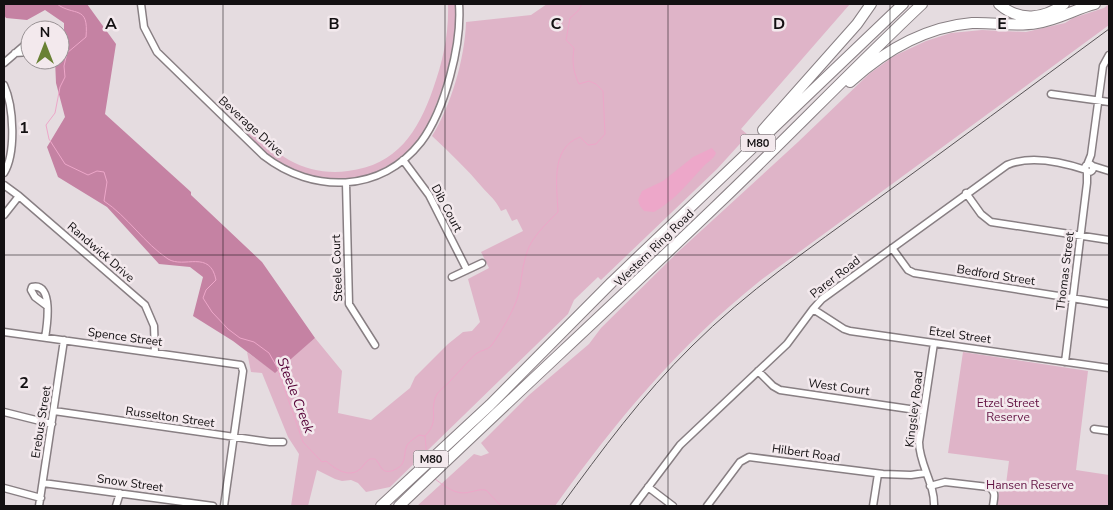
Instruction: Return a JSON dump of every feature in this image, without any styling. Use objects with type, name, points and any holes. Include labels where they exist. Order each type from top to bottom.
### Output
[{"type":"highway","points":[[612,282],[763,130],[857,24],[871,4]]},
{"type":"highway","name":"Western Ring Road","points":[[380,506],[522,374],[612,282],[903,4]]},
{"type":"highway","name":"Western Ring Road","points":[[399,506],[636,283],[922,4]]},
{"type":"highway","points":[[999,4],[1013,13],[1032,17],[1050,12],[1064,4]]},
{"type":"highway","points":[[741,182],[772,157],[869,64],[904,43],[956,25],[1043,22],[1094,4]]},
{"type":"street","name":"Beverage Drive","points":[[141,4],[144,27],[157,52],[264,156],[285,170],[304,178],[325,183],[346,183],[375,176],[403,160],[427,133],[448,82],[457,48],[460,4]]},
{"type":"street","points":[[4,63],[20,49]]},
{"type":"street","points":[[15,53],[20,53]]},
{"type":"street","name":"Thomas Street","points":[[1065,362],[1098,100],[1103,66],[1109,55]]},
{"type":"street","points":[[4,85],[10,106],[12,147],[11,157],[4,173]]},
{"type":"street","points":[[1051,94],[1109,102]]},
{"type":"street","name":"Dib Court","points":[[403,160],[429,195],[467,270]]},
{"type":"street","name":"Parer Road","points":[[634,506],[680,445],[793,338],[813,309],[822,300],[1006,165],[1016,161],[1032,160],[1106,171]]},
{"type":"street","name":"Steele Court","points":[[346,183],[349,304],[375,345]]},
{"type":"street","name":"Randwick Drive","points":[[4,185],[145,305],[154,326],[155,353]]},
{"type":"street","points":[[966,194],[991,222],[1109,240]]},
{"type":"street","points":[[4,215],[19,196]]},
{"type":"street","name":"Bedford Street","points":[[892,248],[908,270],[914,273],[1109,304]]},
{"type":"street","points":[[452,278],[482,262]]},
{"type":"street","points":[[45,338],[49,313],[47,306]]},
{"type":"street","name":"Etzel Street","points":[[813,309],[844,329],[1109,368]]},
{"type":"street","name":"Spence Street","points":[[4,332],[239,364],[242,366],[243,371],[233,437]]},
{"type":"street","name":"Erebus Street","points":[[39,506],[64,340]]},
{"type":"street","name":"Kingsley Road","points":[[934,343],[919,446],[920,458],[930,486],[934,506]]},
{"type":"street","name":"West Court","points":[[758,371],[773,386],[780,390],[923,411]]},
{"type":"street","name":"Russelton Street","points":[[54,411],[233,437],[283,442]]},
{"type":"street","points":[[4,412],[52,424]]},
{"type":"street","points":[[1094,429],[1109,431]]},
{"type":"street","points":[[224,506],[233,437]]},
{"type":"street","name":"Hilbert Road","points":[[707,506],[740,462],[749,457],[878,474],[910,475],[925,472]]},
{"type":"street","points":[[873,506],[878,474]]},
{"type":"street","points":[[930,486],[945,482],[988,487],[994,494],[993,506]]},
{"type":"street","name":"Snow Street","points":[[43,483],[120,493],[182,504],[213,506]]},
{"type":"street","points":[[648,487],[673,506]]},
{"type":"street","points":[[4,488],[40,498]]},
{"type":"street","points":[[116,506],[120,493]]},
{"type":"green space","points":[[448,4],[456,4],[456,16],[454,40],[447,74],[426,128],[411,148],[392,164],[369,174],[345,179],[311,176],[295,171],[280,163],[266,153],[245,133],[249,125],[273,148],[289,160],[318,170],[348,171],[365,168],[380,162],[403,144],[427,105],[445,47]]},
{"type":"green space","points":[[547,4],[850,4],[741,129],[748,135],[717,169],[601,280],[598,277],[574,300],[568,314],[390,487],[366,492],[358,483],[351,480],[342,481],[335,479],[317,470],[308,506],[291,506],[299,454],[288,437],[262,373],[251,372],[247,352],[275,372],[315,338],[342,371],[338,413],[371,420],[410,388],[415,377],[448,344],[463,332],[472,331],[480,322],[468,279],[489,268],[481,252],[523,231],[517,219],[512,221],[506,209],[501,211],[495,201],[432,136],[445,111],[456,81],[463,51],[466,22],[531,15]]},
{"type":"green space","points":[[1109,4],[1109,25],[761,280],[702,331],[625,414],[555,506],[417,506],[474,454],[481,456],[489,453],[481,443],[529,395],[589,344],[601,328],[679,251],[869,74],[894,56],[926,41],[951,33],[982,30],[1026,32],[1065,23],[1073,18],[1104,8]]},
{"type":"green space","name":"Etzel Street Reserve","points":[[963,352],[1088,371],[1076,470],[1109,475],[1109,506],[997,506],[1000,484],[1006,484],[1009,461],[948,453]]},
{"type":"shaded area","points":[[4,4],[87,4],[116,44],[105,114],[191,192],[191,195],[262,262],[315,338],[275,373],[233,341],[193,316],[203,277],[190,267],[159,264],[107,207],[58,177],[47,147],[65,117],[56,83],[55,70],[70,70],[70,20],[60,20],[45,10],[27,20],[6,18],[4,15]]},
{"type":"shaded area","points":[[712,148],[716,153],[714,157],[674,197],[654,212],[644,211],[638,200],[642,191],[663,181],[693,157]]},
{"type":"waterway","name":"Steele Creek","points":[[57,4],[83,15],[86,27],[86,37],[67,53],[64,66],[65,77],[60,87],[55,113],[46,125],[49,139],[65,164],[88,175],[97,171],[104,172],[107,182],[104,201],[113,207],[159,253],[174,262],[202,262],[208,265],[213,271],[216,280],[206,290],[203,298],[212,312],[228,329],[240,338],[254,342],[269,353],[277,367],[303,442],[322,462],[326,461],[343,472],[353,473],[358,471],[370,459],[375,459],[383,470],[392,471],[402,464],[407,445],[419,435],[425,436],[427,457]]},
{"type":"waterway","name":"Steele Creek","points":[[425,436],[432,425],[437,394],[477,353],[491,346],[513,308],[518,296],[523,265],[529,247],[538,233],[558,212],[557,169],[564,150],[570,142],[580,137],[588,145],[596,144],[605,134],[603,91],[596,84],[589,81],[579,84],[575,75],[574,48],[566,40],[570,18],[578,11],[582,4]]},
{"type":"waterway","name":"Steele Creek","points":[[434,478],[450,490],[460,493],[486,490],[501,506]]},
{"type":"railway","points":[[561,506],[639,403],[692,346],[734,307],[802,254],[1109,29]]},
{"type":"park label","name":"Hansen Reserve","points":[[1030,485]]}]
